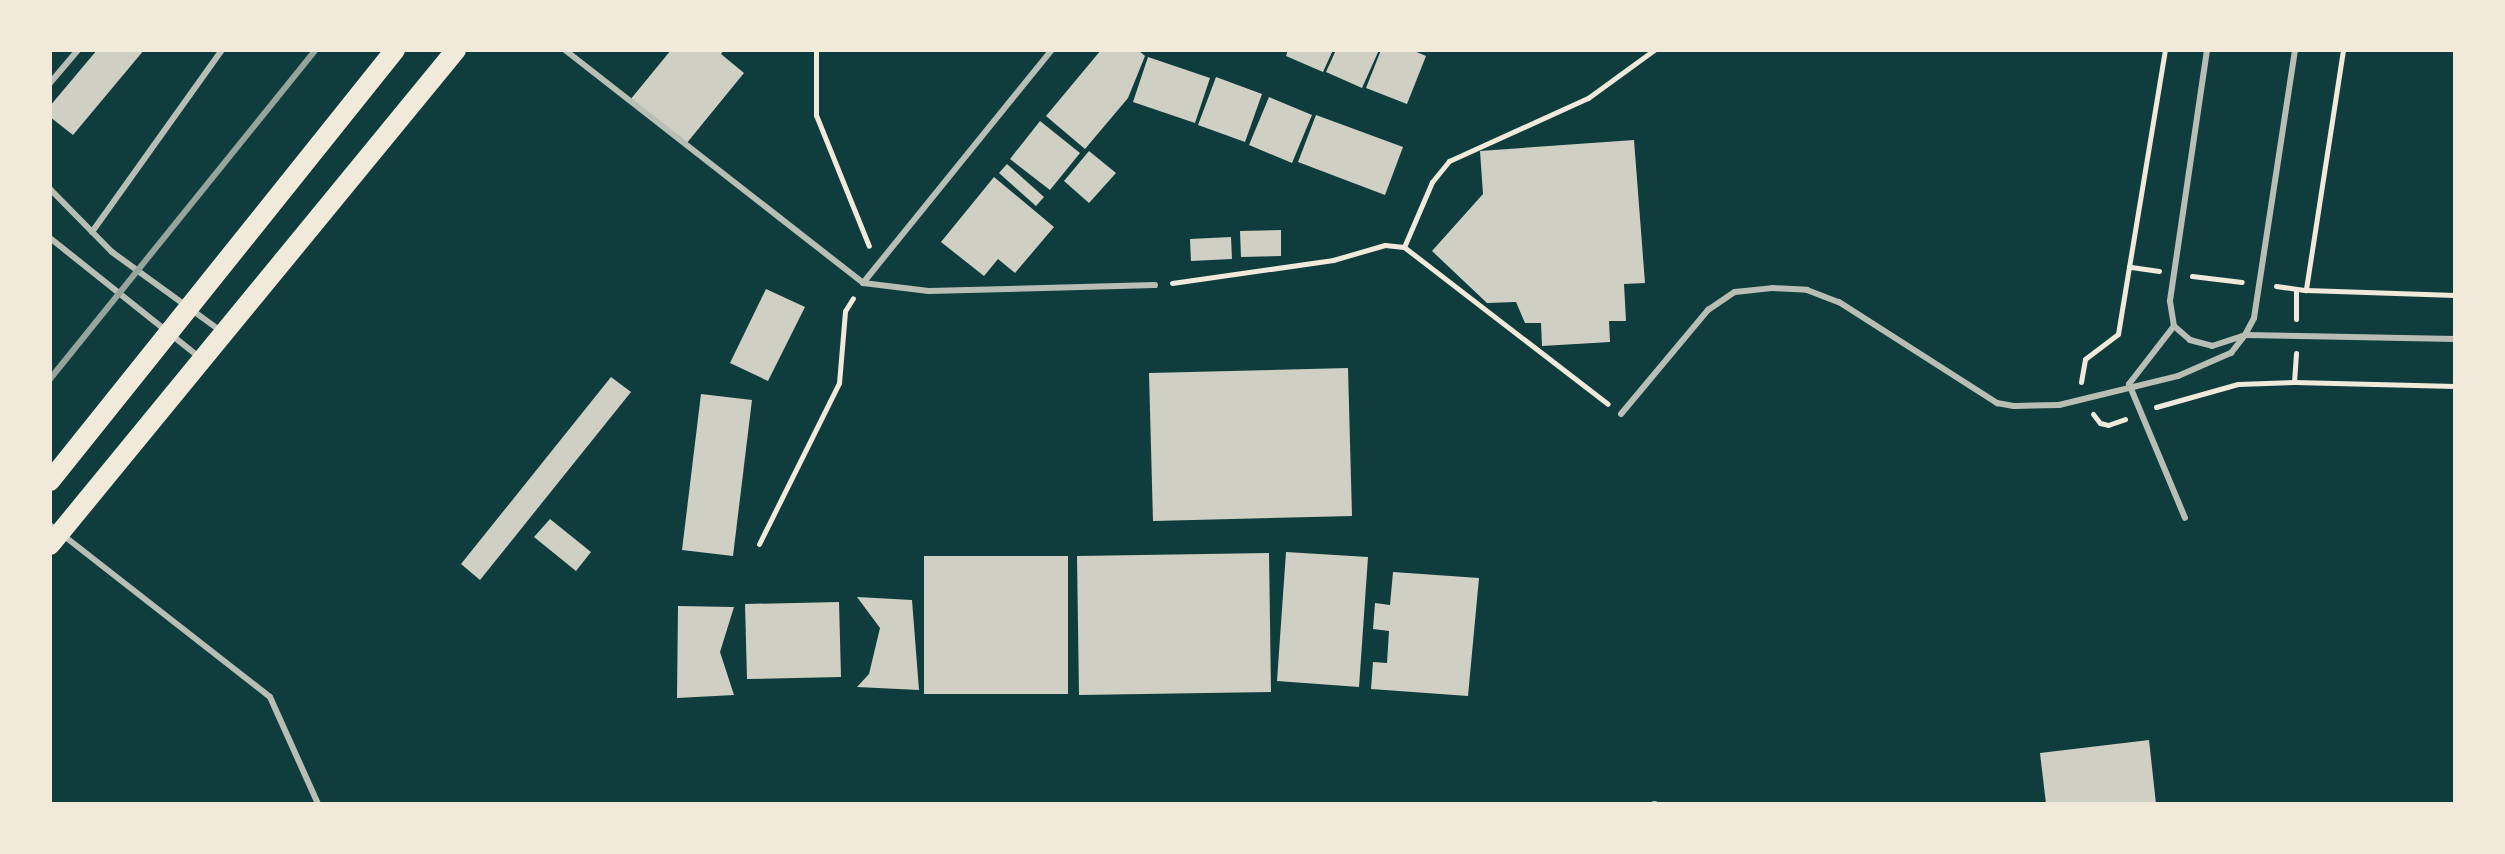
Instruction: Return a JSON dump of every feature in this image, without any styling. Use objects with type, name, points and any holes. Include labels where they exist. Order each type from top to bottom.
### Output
[{"type":"main road","points":[[50,481],[395,50]]},
{"type":"main road","points":[[53,534],[224,333],[456,50]]},
{"type":"lane","points":[[50,83],[78,50]]},
{"type":"lane","points":[[92,232],[222,50]]},
{"type":"lane","points":[[863,283],[1052,50]]},
{"type":"lane","points":[[2129,384],[2174,326],[2173,273],[2207,50]]},
{"type":"lane","points":[[1621,414],[1708,310],[1735,292],[1772,288],[1807,290],[1839,302],[1997,403],[2059,405],[2129,384],[2178,376],[2219,359],[2245,335],[2254,318],[2295,50]]},
{"type":"lane","points":[[569,51],[863,283],[929,291],[1155,285]]},
{"type":"lane","points":[[50,189],[92,232],[224,333]]},
{"type":"lane","points":[[50,238],[202,359]]},
{"type":"lane","points":[[2174,326],[2190,340],[2212,346],[2245,335],[2455,339]]},
{"type":"lane","points":[[2129,384],[2185,518]]},
{"type":"lane","points":[[53,534],[270,697],[318,804]]},
{"type":"path","points":[[816,50],[816,115],[877,266]]},
{"type":"path","points":[[1404,247],[1432,182],[1449,161],[1588,98],[1654,50]]},
{"type":"path","points":[[2343,50],[2306,290],[2455,295]]},
{"type":"path","points":[[1155,285],[1333,260],[1385,245],[1404,247],[1621,414]]},
{"type":"path","points":[[759,544],[839,383],[845,311],[863,283]]},
{"type":"path","points":[[2294,382],[2455,386]]},
{"type":"building","points":[[97,50],[144,50],[73,135],[50,117],[50,106]]},
{"type":"building","points":[[671,50],[724,50],[721,54],[744,73],[686,144],[630,100]]},
{"type":"building","points":[[1101,50],[1138,50],[1145,56],[1128,98],[1085,149],[1046,116]]},
{"type":"building","points":[[1288,50],[1333,50],[1323,72],[1286,56]]},
{"type":"building","points":[[1336,50],[1379,50],[1362,88],[1326,72]]},
{"type":"building","points":[[1381,50],[1412,50],[1426,56],[1407,104],[1366,88]]},
{"type":"building","points":[[1148,57],[1210,78],[1195,123],[1133,102]]},
{"type":"building","points":[[1216,77],[1262,94],[1245,142],[1198,125]]},
{"type":"building","points":[[1269,97],[1312,115],[1292,163],[1249,145]]},
{"type":"building","points":[[1316,115],[1403,147],[1385,195],[1298,162]]},
{"type":"building","points":[[1040,121],[1080,153],[1050,190],[1010,159]]},
{"type":"building","points":[[1634,140],[1645,283],[1624,284],[1626,321],[1609,321],[1610,342],[1542,346],[1541,323],[1525,323],[1516,302],[1487,303],[1432,251],[1483,194],[1480,151]]},
{"type":"building","points":[[1089,151],[1116,173],[1089,203],[1064,181]]},
{"type":"building","points":[[1007,164],[1044,197],[1036,206],[999,173]]},
{"type":"building","points":[[994,177],[1054,227],[1015,273],[998,259],[984,276],[941,242]]},
{"type":"building","points":[[1281,230],[1281,256],[1241,257],[1240,231]]},
{"type":"building","points":[[1231,237],[1232,259],[1191,261],[1190,239]]},
{"type":"building","points":[[766,289],[805,307],[768,381],[730,363]]},
{"type":"building","points":[[1348,368],[1352,516],[1153,521],[1149,373]]},
{"type":"building","points":[[611,377],[631,392],[480,580],[461,564]]},
{"type":"building","points":[[701,394],[752,400],[733,556],[682,550]]},
{"type":"building","points":[[550,519],[591,552],[576,571],[534,537]]},
{"type":"building","points":[[1286,552],[1368,557],[1359,687],[1277,681]]},
{"type":"building","points":[[1269,553],[1271,692],[1079,695],[1077,556]]},
{"type":"building","points":[[924,556],[1068,556],[1068,694],[924,694]]},
{"type":"building","points":[[1393,572],[1479,578],[1468,696],[1371,689],[1373,662],[1387,663],[1389,631],[1373,629],[1375,603],[1390,605]]},
{"type":"building","points":[[857,597],[912,600],[919,690],[857,687],[869,674],[880,628]]},
{"type":"building","points":[[839,602],[841,677],[747,679],[745,604]]},
{"type":"building","points":[[678,606],[734,607],[720,652],[734,695],[677,698]]},
{"type":"building","points":[[2149,740],[2156,804],[2046,804],[2040,753]]},
{"type":"railway","points":[[50,379],[315,50]]}]
